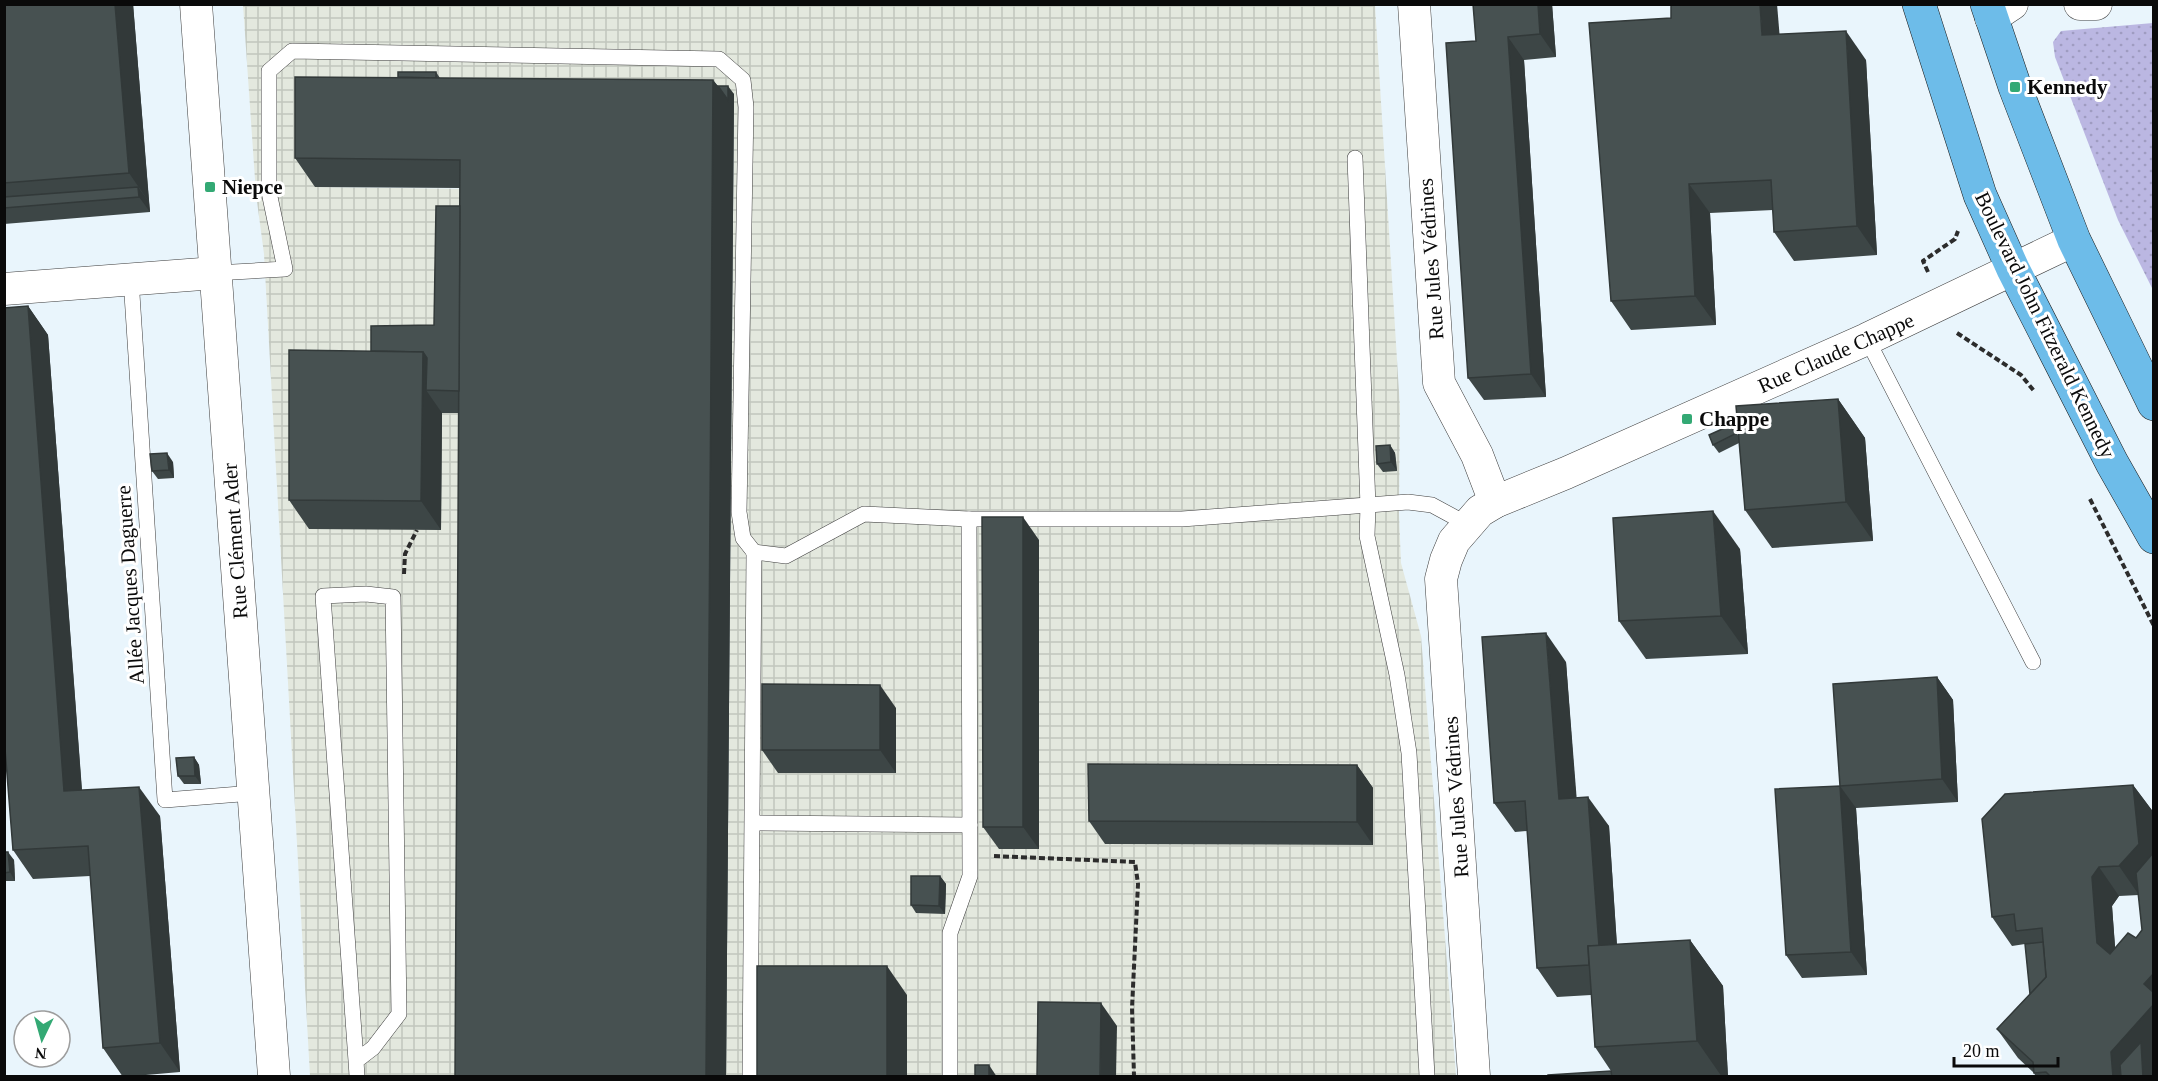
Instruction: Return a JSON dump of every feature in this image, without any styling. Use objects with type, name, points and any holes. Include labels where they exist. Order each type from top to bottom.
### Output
[{"type":"main road","name":"Boulevard John Fitzerald Kennedy","points":[[1919,4],[1980,195],[2013,269],[2112,463],[2154,537]]},
{"type":"main road","points":[[1997,9],[2015,87],[2074,240],[2154,404]]},
{"type":"street","name":"Rue Clément Ader","points":[[196,4],[274,1077]]},
{"type":"street","name":"Rue Jules Védrines","points":[[1414,4],[1439,383],[1477,455],[1495,502]]},
{"type":"street","points":[[2080,4],[2096,4]]},
{"type":"street","name":"Rue Claude Chappe","points":[[1467,524],[1495,502],[1867,339],[2074,240]]},
{"type":"street","points":[[4,289],[215,273]]},
{"type":"street","name":"Rue Jules Védrines","points":[[1467,524],[1454,541],[1446,560],[1442,579],[1474,1077]]},
{"type":"lane","points":[[215,273],[285,269],[269,192],[269,71],[292,51],[719,58],[743,80],[746,107],[739,512],[743,538],[754,552],[750,1077]]},
{"type":"lane","points":[[1355,158],[1368,506],[1367,536],[1397,675],[1409,753],[1427,1077]]},
{"type":"lane","name":"Allée Jacques Daguerre","points":[[131,279],[165,800],[254,793]]},
{"type":"lane","points":[[1867,339],[2033,662]]},
{"type":"lane","points":[[754,552],[786,556],[864,514],[969,519],[1182,519],[1408,502],[1432,505],[1467,524]]},
{"type":"lane","points":[[950,1077],[950,933],[970,876],[969,519]]},
{"type":"lane","points":[[356,1060],[373,1048],[399,1014],[393,597],[366,594],[323,597],[357,1077]]},
{"type":"lane","points":[[753,823],[970,825]]},
{"type":"path","points":[[1960,227],[1955,238],[1923,261],[1957,334],[2021,375],[2037,394]]},
{"type":"path","points":[[2084,489],[2154,626]]},
{"type":"path","points":[[393,597],[403,594],[405,554],[417,530]]},
{"type":"path","points":[[970,856],[1135,862],[1138,884],[1132,1008],[1134,1077]]},
{"type":"shaded area","points":[[243,5],[1375,5],[1400,408],[1401,563],[1421,636],[1456,1076],[907,1076],[907,995],[777,1076],[726,1076],[734,109],[316,187],[481,189],[442,412],[479,413],[475,1076],[310,1076],[264,254],[256,194]]},
{"type":"shaded area","points":[[2154,23],[2153,290],[2118,220],[2055,57],[2053,42],[2061,31]]},
{"type":"building","points":[[4,4],[115,4],[129,173],[4,183]]},
{"type":"building","points":[[1473,4],[1538,4],[1540,34],[1508,37],[1531,374],[1468,378],[1446,43],[1476,41]]},
{"type":"building","points":[[1671,4],[1760,4],[1762,35],[1846,31],[1857,226],[1774,232],[1771,180],[1689,184],[1695,296],[1611,301],[1589,23],[1671,18]]},
{"type":"building","points":[[398,72],[436,72],[436,78],[398,77]]},
{"type":"building","points":[[295,77],[713,80],[706,1077],[455,1077],[460,160],[295,158]]},
{"type":"building","points":[[718,86],[728,86],[728,100]]},
{"type":"building","points":[[138,187],[139,197],[4,208],[4,197]]},
{"type":"building","points":[[436,206],[460,206],[459,391],[426,390],[427,358],[423,352],[371,351],[371,326],[434,325]]},
{"type":"building","points":[[28,306],[64,791],[139,787],[160,1043],[103,1048],[88,846],[13,850],[4,736],[4,308]]},
{"type":"building","points":[[289,350],[423,352],[421,501],[289,500]]},
{"type":"building","points":[[1838,399],[1846,502],[1745,510],[1736,406]]},
{"type":"building","points":[[1731,425],[1735,434],[1713,445],[1709,435]]},
{"type":"building","points":[[1390,445],[1391,462],[1377,464],[1376,446]]},
{"type":"building","points":[[167,453],[169,470],[152,471],[150,454]]},
{"type":"building","points":[[1713,511],[1721,616],[1619,621],[1613,518]]},
{"type":"building","points":[[982,517],[1023,517],[1023,827],[983,827]]},
{"type":"building","points":[[1546,633],[1559,799],[1588,797],[1599,946],[1588,946],[1589,965],[1537,968],[1525,801],[1494,803],[1482,637]]},
{"type":"building","points":[[1937,677],[1942,779],[1840,786],[1833,684]]},
{"type":"building","points":[[762,684],[880,685],[880,750],[762,750]]},
{"type":"building","points":[[194,757],[195,776],[178,776],[176,758]]},
{"type":"building","points":[[1088,764],[1357,765],[1357,822],[1089,821]]},
{"type":"building","points":[[2133,785],[2139,844],[2119,866],[2099,867],[2092,877],[2097,943],[2110,954],[2128,933],[2136,938],[2142,930],[2136,873],[2154,852],[2154,973],[2144,984],[2154,993],[2154,1004],[2111,1052],[2113,1077],[2051,1077],[2046,1072],[2034,1073],[2033,1062],[1997,1029],[2046,977],[2042,928],[2016,931],[2014,914],[1992,917],[1982,819],[2005,794]]},
{"type":"building","points":[[1840,786],[1851,952],[1786,955],[1775,789]]},
{"type":"building","points":[[4,852],[8,852],[10,872],[4,873]]},
{"type":"building","points":[[911,876],[940,876],[939,906],[911,905]]},
{"type":"building","points":[[1690,940],[1697,1041],[1595,1047],[1588,946]]},
{"type":"building","points":[[2043,942],[2046,977],[2030,994],[2025,944]]},
{"type":"building","points":[[757,966],[887,966],[887,1077],[757,1077]]},
{"type":"building","points":[[1038,1002],[1101,1003],[1100,1077],[1037,1077]]},
{"type":"building","points":[[2141,1042],[2143,1077],[2121,1077],[2120,1065]]},
{"type":"building","points":[[975,1065],[989,1065],[989,1077],[975,1077]]},
{"type":"building","points":[[1611,1071],[1612,1077],[1548,1077],[1548,1075]]},
{"type":"place","name":"Kennedy","points":[[2015,87]]},
{"type":"place","name":"Niepce","points":[[210,187]]},
{"type":"place","name":"Chappe","points":[[1687,419]]}]
